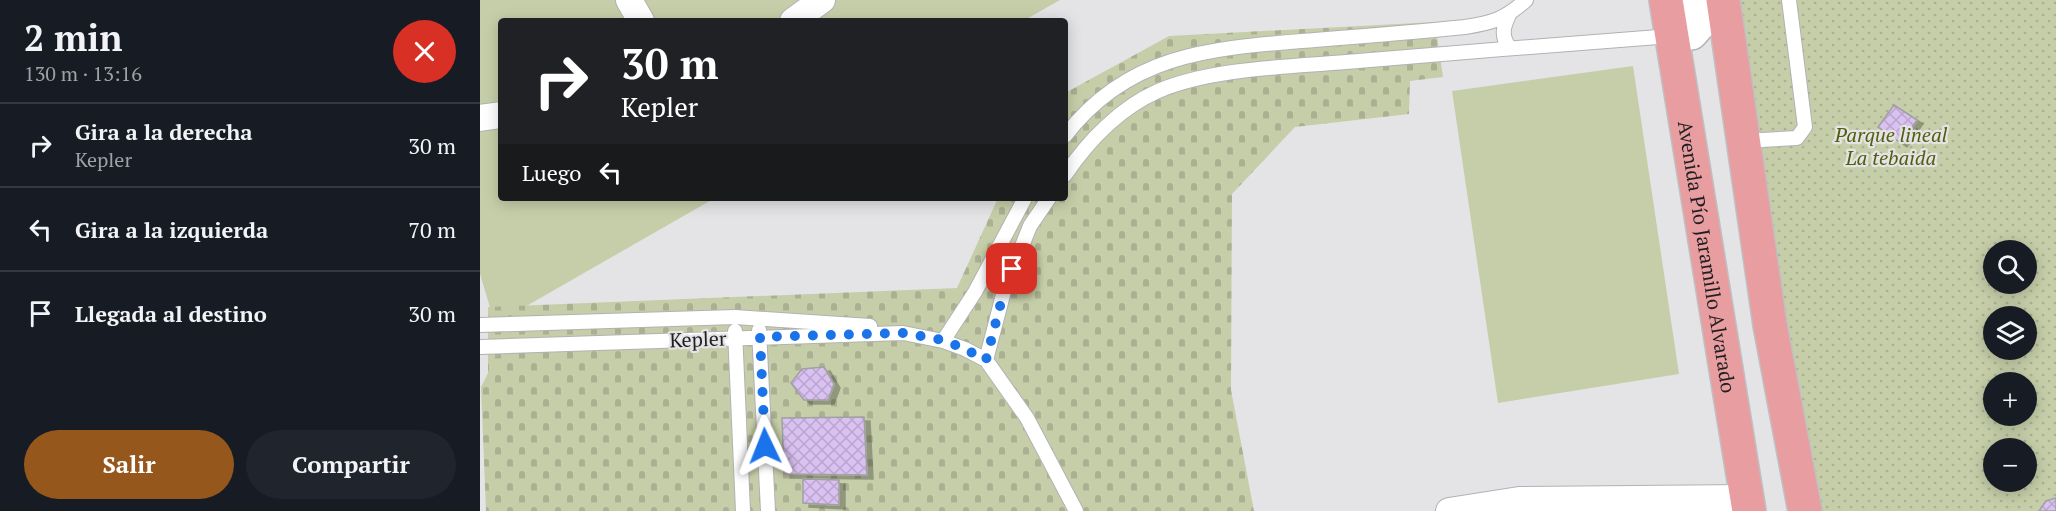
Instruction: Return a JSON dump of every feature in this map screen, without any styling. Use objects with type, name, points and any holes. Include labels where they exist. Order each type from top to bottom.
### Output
[{"type":"main road","name":"Avenida Pío Jaramillo Alvarado","points":[[1666,0],[1748,505]]},
{"type":"main road","points":[[1671,36],[1691,33],[1699,24],[1697,0]]},
{"type":"main road","points":[[1723,0],[1770,325],[1805,511]]},
{"type":"street","points":[[629,0],[638,18]]},
{"type":"street","points":[[798,18],[822,0]]},
{"type":"street","points":[[480,118],[498,115]]},
{"type":"street","points":[[1449,511],[1519,506],[1748,505]]},
{"type":"lane","points":[[1068,133],[1110,91],[1155,66],[1178,59],[1219,48],[1489,24],[1509,15],[1526,0]]},
{"type":"lane","points":[[1742,141],[1797,138],[1805,127],[1789,0]]},
{"type":"lane","points":[[1509,15],[1503,32],[1503,39],[1509,47]]},
{"type":"lane","points":[[1068,171],[1102,131],[1134,103],[1160,90],[1186,82],[1224,74],[1266,69],[1509,47],[1671,36]]},
{"type":"lane","points":[[943,340],[975,292],[1023,201]]},
{"type":"lane","points":[[986,360],[1004,291],[1030,226],[1047,201]]},
{"type":"lane","points":[[735,317],[743,511]]},
{"type":"lane","points":[[480,325],[735,317],[867,326],[903,333]]},
{"type":"lane","points":[[759,319],[768,511]]},
{"type":"lane","name":"Kepler","points":[[480,347],[903,333],[943,340],[986,360],[1027,418],[1076,511]]},
{"type":"green space","points":[[480,0],[1060,0],[1028,18],[498,18],[498,201],[710,201],[495,324],[480,274]]},
{"type":"green space","name":"Parque lineal La tebaida","points":[[1723,0],[2056,0],[2056,511],[1805,511]]},
{"type":"green space","points":[[1435,22],[1443,77],[1410,81],[1409,114],[1295,127],[1232,194],[1231,390],[1254,511],[486,511],[481,387],[488,373],[488,307],[957,288],[997,201],[1068,201],[1068,91],[1169,36]]},
{"type":"green space","points":[[1633,66],[1679,374],[1498,403],[1452,91]]},
{"type":"building","points":[[1894,105],[1917,120],[1901,143],[1878,127]]},
{"type":"building","points":[[824,367],[834,384],[828,400],[804,400],[791,383],[802,369]]},
{"type":"building","points":[[864,417],[867,475],[784,474],[782,418]]},
{"type":"building","points":[[803,479],[839,480],[839,505],[803,503]]},
{"type":"building","points":[[2056,498],[2056,511],[2039,511],[2046,501]]},
{"type":"route","points":[[765,446],[760,337],[903,333],[943,340],[986,360],[1012,269]]}]
